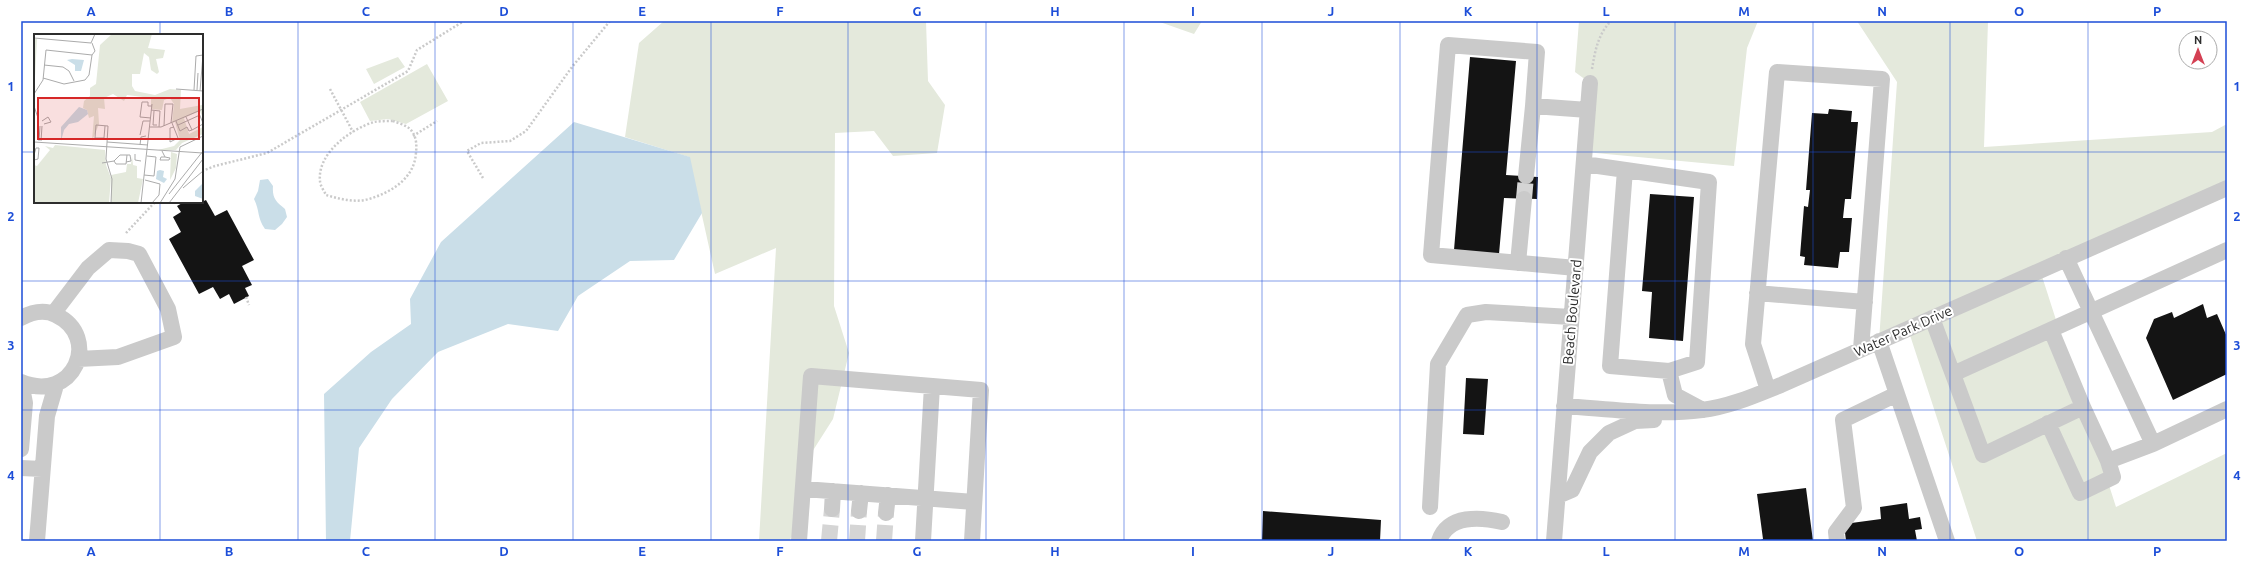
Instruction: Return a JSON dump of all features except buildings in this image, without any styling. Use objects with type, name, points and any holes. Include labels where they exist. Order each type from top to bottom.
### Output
[{"type":"street","points":[[1526,176],[1537,52],[1448,45],[1431,255],[1576,268]]},
{"type":"street","points":[[1768,390],[1753,344],[1777,72],[1882,79],[1861,349]]},
{"type":"street","name":"Beach Boulevard","points":[[1554,541],[1590,83]]},
{"type":"street","points":[[1533,106],[1588,110]]},
{"type":"street","points":[[1584,164],[1709,182],[1697,362],[1669,371],[1610,366],[1625,170]]},
{"type":"street","name":"Water Park Drive","points":[[1564,406],[1668,413],[1703,410],[1726,406],[1768,390],[2227,188]]},
{"type":"street","points":[[1518,263],[1524,199]]},
{"type":"street","points":[[53,314],[88,268],[109,250],[128,251],[139,254],[168,309],[174,337],[118,357],[78,359]]},
{"type":"street","points":[[1953,374],[2227,250]]},
{"type":"street","points":[[2066,258],[2153,444]]},
{"type":"street","points":[[1757,293],[1865,302]]},
{"type":"street","points":[[21,382],[32,387],[44,388],[56,385],[70,374],[78,359],[79,348],[77,337],[72,326],[63,319],[53,314],[37,312],[24,313]]},
{"type":"street","points":[[1430,507],[1438,364],[1467,315],[1486,312],[1572,317]]},
{"type":"street","points":[[1932,318],[1983,455],[2083,406]]},
{"type":"street","points":[[2048,423],[2080,493],[2113,477],[2108,461],[2051,330]]},
{"type":"street","points":[[1879,341],[1947,541]]},
{"type":"street","points":[[1669,371],[1675,395],[1703,410]]},
{"type":"street","points":[[799,541],[804,489],[811,376],[981,390],[972,541]]},
{"type":"street","points":[[21,382],[25,403],[21,449]]},
{"type":"street","points":[[38,541],[47,416],[56,385]]},
{"type":"street","points":[[924,541],[932,386]]},
{"type":"street","points":[[1837,541],[1836,532],[1854,508],[1843,420],[1896,394]]},
{"type":"street","points":[[2108,461],[2153,444],[2227,409]]},
{"type":"street","points":[[1558,496],[1572,490],[1590,452],[1609,433],[1636,421],[1664,420],[1703,410]]},
{"type":"street","points":[[21,468],[42,469]]},
{"type":"street","points":[[804,489],[974,502]]},
{"type":"street","points":[[832,509],[833,491]]},
{"type":"street","points":[[859,511],[861,493]]},
{"type":"street","points":[[886,513],[888,495]]},
{"type":"street","points":[[1439,541],[1449,528],[1469,518],[1487,518],[1502,522]]},
{"type":"path","points":[[203,172],[215,166],[267,153],[408,71],[417,50],[464,21]]},
{"type":"path","points":[[483,178],[467,151],[481,143],[510,141],[526,131],[572,67],[610,21]]},
{"type":"path","points":[[1590,83],[1595,50],[1603,30],[1611,21]]},
{"type":"path","points":[[330,89],[354,132]]},
{"type":"path","points":[[393,121],[409,128],[417,143],[416,159],[408,177],[391,189],[368,199],[345,200],[326,195],[320,181],[323,162],[335,145],[354,132],[374,122],[393,121]]},
{"type":"path","points":[[413,136],[437,121]]},
{"type":"path","points":[[126,233],[154,203]]},
{"type":"path","points":[[246,297],[249,305]]},
{"type":"shaded area","points":[[664,21],[926,21],[928,81],[945,105],[937,153],[893,156],[874,131],[835,133],[834,306],[849,353],[833,419],[812,452],[809,510],[789,541],[759,541],[776,248],[715,274],[689,157],[625,137],[639,43]]},
{"type":"shaded area","points":[[1157,21],[1202,21],[1194,34]]},
{"type":"shaded area","points":[[1579,21],[1758,21],[1747,48],[1734,166],[1585,152],[1590,83],[1575,72]]},
{"type":"shaded area","points":[[1857,21],[1988,21],[1984,147],[2212,132],[2227,124],[2227,188],[2040,270],[2116,507],[2227,453],[2227,541],[1977,541],[1908,329],[1879,341],[1897,82]]},
{"type":"shaded area","points":[[398,57],[405,67],[374,84],[366,69]]},
{"type":"shaded area","points":[[427,64],[448,101],[406,124],[388,119],[370,121],[360,102]]},
{"type":"water","points":[[574,122],[690,157],[702,213],[674,260],[630,261],[578,296],[558,331],[508,324],[438,352],[392,399],[359,448],[350,541],[326,541],[324,394],[371,352],[411,324],[410,299],[441,242]]},
{"type":"water","points":[[268,179],[273,186],[273,194],[275,199],[285,209],[287,217],[275,230],[265,229],[254,199],[258,191],[260,180]]},
{"type":"tunnel","points":[[1524,199],[1526,176]]},
{"type":"tunnel","points":[[829,541],[832,509]]},
{"type":"tunnel","points":[[857,541],[859,511]]},
{"type":"tunnel","points":[[884,541],[886,513]]}]
